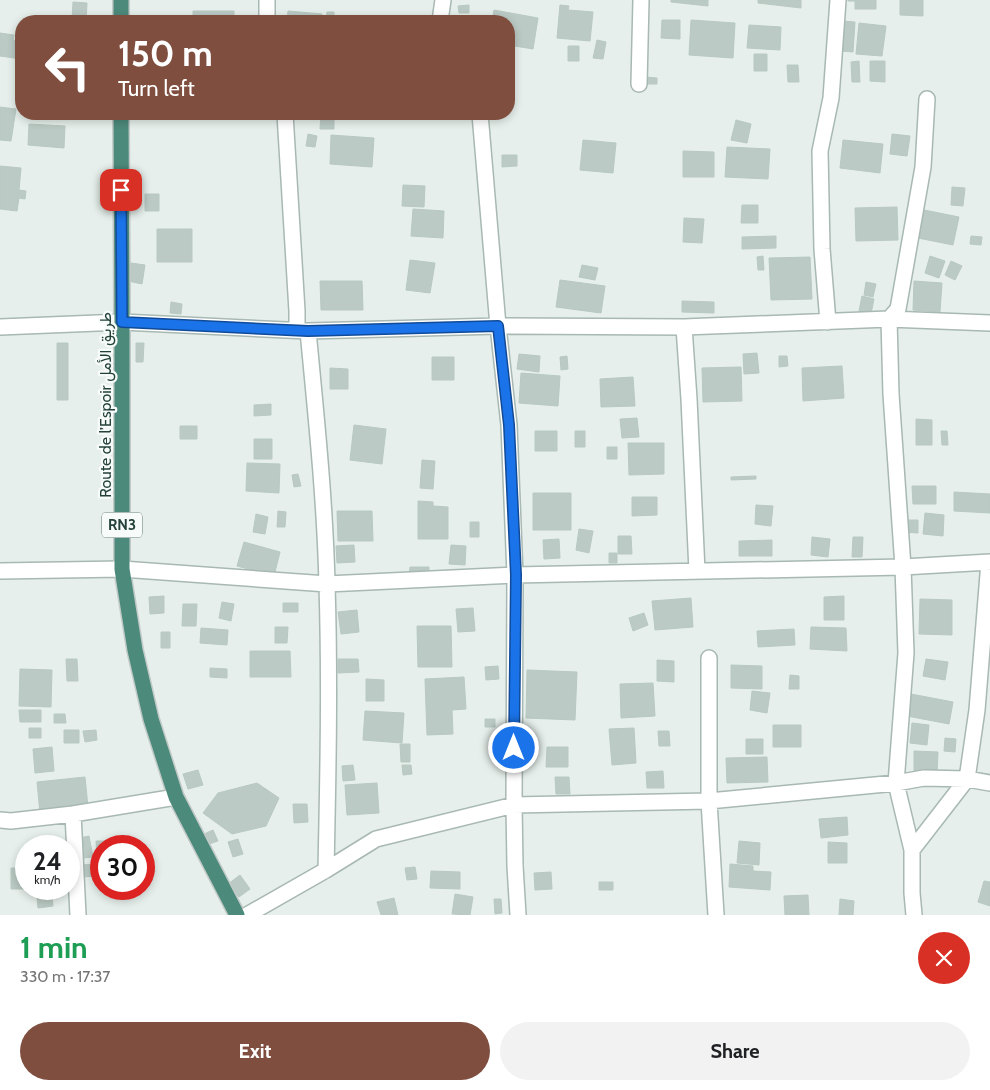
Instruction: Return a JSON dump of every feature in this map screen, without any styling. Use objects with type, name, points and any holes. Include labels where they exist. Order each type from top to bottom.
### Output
[{"type":"highway","points":[[121,0],[121,15]]},
{"type":"highway","name":"Route de l’Espoir طريق الأمل","points":[[121,120],[122,569],[137,658],[151,719],[176,798],[236,915]]},
{"type":"street","points":[[267,0],[267,15]]},
{"type":"street","points":[[441,15],[442,0]]},
{"type":"street","points":[[639,84],[641,0]]},
{"type":"street","points":[[828,322],[822,249],[820,151],[831,98],[838,0]]},
{"type":"street","points":[[914,915],[912,850],[896,783],[906,653],[903,566],[891,394],[889,320],[898,309],[923,167],[926,99]]},
{"type":"street","points":[[286,120],[296,301],[302,330],[324,520],[327,584],[328,735],[326,870]]},
{"type":"street","points":[[481,120],[498,326],[509,425],[516,575],[514,805],[518,915]]},
{"type":"street","points":[[0,327],[122,322],[302,330],[498,326],[684,327],[889,320],[990,323]]},
{"type":"street","points":[[684,327],[697,571]]},
{"type":"street","points":[[0,571],[122,569],[327,584],[516,575],[903,566],[990,562],[977,710],[967,779],[912,850]]},
{"type":"street","points":[[709,658],[709,801],[716,915]]},
{"type":"street","points":[[247,915],[376,839],[514,805],[709,801],[896,783],[924,778],[967,779],[990,783]]},
{"type":"street","points":[[0,820],[11,821],[73,814],[176,798]]},
{"type":"street","points":[[73,814],[78,915]]},
{"type":"building","points":[[671,0],[708,0],[708,6],[671,2]]},
{"type":"building","points":[[758,0],[801,0],[801,8],[758,3]]},
{"type":"building","points":[[848,0],[876,0],[876,9],[855,9],[855,1]]},
{"type":"building","points":[[900,0],[923,0],[923,16],[900,15]]},
{"type":"building","points":[[73,2],[87,3],[86,15],[72,15]]},
{"type":"building","points":[[469,5],[469,13],[459,13],[458,6]]},
{"type":"building","points":[[560,5],[569,6],[568,10],[593,12],[590,41],[557,38]]},
{"type":"building","points":[[494,10],[538,18],[533,49],[515,46],[515,15],[493,15]]},
{"type":"building","points":[[193,11],[234,11],[234,15],[193,15]]},
{"type":"building","points":[[288,11],[322,14],[322,15],[288,15]]},
{"type":"building","points":[[327,12],[334,12],[334,15],[327,15]]},
{"type":"building","points":[[662,20],[680,20],[680,39],[661,38]]},
{"type":"building","points":[[691,20],[735,23],[733,58],[689,55]]},
{"type":"building","points":[[843,21],[855,22],[853,52],[841,51]]},
{"type":"building","points":[[859,23],[886,26],[882,56],[856,54]]},
{"type":"building","points":[[749,25],[781,27],[780,50],[747,48]]},
{"type":"building","points":[[0,33],[14,35],[15,58],[0,56]]},
{"type":"building","points":[[597,40],[606,42],[603,59],[593,58]]},
{"type":"building","points":[[568,46],[579,46],[579,61],[568,61]]},
{"type":"building","points":[[754,54],[767,54],[767,71],[754,71]]},
{"type":"building","points":[[859,61],[860,82],[852,82],[851,62]]},
{"type":"building","points":[[870,61],[885,61],[885,82],[870,81]]},
{"type":"building","points":[[787,65],[798,65],[799,82],[788,82]]},
{"type":"building","points":[[646,77],[657,78],[657,84],[645,84]]},
{"type":"building","points":[[0,107],[15,109],[11,141],[0,140]]},
{"type":"building","points":[[321,120],[334,120],[334,129],[320,129]]},
{"type":"building","points":[[736,120],[751,124],[747,143],[731,140]]},
{"type":"building","points":[[29,124],[65,126],[64,148],[28,145]]},
{"type":"building","points":[[308,134],[317,136],[315,147],[306,146]]},
{"type":"building","points":[[892,134],[910,136],[907,156],[890,154]]},
{"type":"building","points":[[331,135],[374,138],[372,167],[330,164]]},
{"type":"building","points":[[583,140],[616,143],[613,173],[580,170]]},
{"type":"building","points":[[843,140],[883,144],[880,173],[840,168]]},
{"type":"building","points":[[727,147],[770,149],[768,179],[725,177]]},
{"type":"building","points":[[683,151],[714,152],[714,177],[683,177]]},
{"type":"building","points":[[502,155],[517,155],[517,166],[502,167]]},
{"type":"building","points":[[0,166],[21,168],[19,190],[26,191],[25,199],[19,198],[17,211],[0,209]]},
{"type":"building","points":[[403,185],[425,186],[424,207],[402,206]]},
{"type":"building","points":[[952,187],[965,188],[963,206],[951,205]]},
{"type":"building","points":[[145,194],[159,194],[159,211],[145,211]]},
{"type":"building","points":[[742,205],[758,205],[758,223],[741,223]]},
{"type":"building","points":[[897,207],[898,240],[856,241],[855,208]]},
{"type":"building","points":[[413,209],[444,211],[443,238],[411,236]]},
{"type":"building","points":[[924,210],[959,217],[953,245],[918,238]]},
{"type":"building","points":[[684,218],[704,219],[702,243],[683,242]]},
{"type":"building","points":[[157,229],[192,229],[192,262],[157,262]]},
{"type":"building","points":[[776,236],[776,248],[742,249],[742,237]]},
{"type":"building","points":[[971,236],[982,237],[981,245],[970,244]]},
{"type":"building","points":[[763,256],[764,270],[758,270],[757,257]]},
{"type":"building","points":[[930,256],[945,261],[939,278],[925,273]]},
{"type":"building","points":[[810,257],[812,299],[771,300],[769,258]]},
{"type":"building","points":[[410,260],[435,263],[430,293],[406,290]]},
{"type":"building","points":[[951,261],[962,266],[955,280],[945,275]]},
{"type":"building","points":[[131,263],[145,265],[142,284],[128,281]]},
{"type":"building","points":[[582,265],[598,268],[595,280],[579,277]]},
{"type":"building","points":[[560,280],[605,286],[601,313],[556,307]]},
{"type":"building","points":[[320,281],[362,281],[363,310],[321,310]]},
{"type":"building","points":[[914,281],[942,283],[940,312],[913,310]]},
{"type":"building","points":[[866,282],[876,284],[873,297],[864,295]]},
{"type":"building","points":[[862,296],[874,299],[871,314],[859,311]]},
{"type":"building","points":[[682,301],[714,302],[714,313],[682,312]]},
{"type":"building","points":[[171,302],[182,304],[181,314],[170,313]]},
{"type":"building","points":[[57,343],[68,343],[68,400],[57,400]]},
{"type":"building","points":[[136,343],[144,343],[143,362],[136,362]]},
{"type":"building","points":[[757,353],[759,373],[744,374],[743,354]]},
{"type":"building","points":[[519,354],[540,356],[539,372],[517,369]]},
{"type":"building","points":[[567,356],[568,369],[561,370],[560,357]]},
{"type":"building","points":[[779,356],[787,356],[788,366],[779,367]]},
{"type":"building","points":[[432,357],[454,357],[454,380],[432,380]]},
{"type":"building","points":[[842,366],[844,398],[803,401],[802,368]]},
{"type":"building","points":[[741,367],[742,401],[703,402],[702,368]]},
{"type":"building","points":[[330,368],[348,369],[348,389],[330,389]]},
{"type":"building","points":[[521,373],[560,376],[558,406],[519,403]]},
{"type":"building","points":[[633,377],[635,406],[601,407],[600,379]]},
{"type":"building","points":[[271,404],[271,415],[254,416],[254,405]]},
{"type":"building","points":[[637,418],[639,437],[622,438],[620,419]]},
{"type":"building","points":[[916,419],[932,420],[932,445],[916,445]]},
{"type":"building","points":[[354,425],[386,429],[382,464],[350,460]]},
{"type":"building","points":[[180,426],[197,426],[197,439],[180,439]]},
{"type":"building","points":[[535,431],[557,431],[557,451],[535,451]]},
{"type":"building","points":[[575,431],[585,431],[585,447],[575,447]]},
{"type":"building","points":[[941,431],[947,431],[948,445],[942,445]]},
{"type":"building","points":[[254,439],[272,439],[272,459],[254,459]]},
{"type":"building","points":[[628,443],[664,443],[664,474],[629,475]]},
{"type":"building","points":[[607,447],[617,447],[617,459],[607,459]]},
{"type":"building","points":[[422,460],[435,461],[433,489],[420,488]]},
{"type":"building","points":[[247,463],[280,464],[279,493],[246,491]]},
{"type":"building","points":[[298,474],[301,486],[294,487],[292,475]]},
{"type":"building","points":[[756,476],[756,479],[731,480],[731,477]]},
{"type":"building","points":[[912,486],[936,486],[936,504],[913,504]]},
{"type":"building","points":[[954,492],[990,494],[990,513],[954,511]]},
{"type":"building","points":[[533,493],[571,493],[571,530],[533,530]]},
{"type":"building","points":[[632,497],[657,497],[657,515],[632,516]]},
{"type":"building","points":[[418,501],[433,502],[433,506],[448,507],[448,539],[418,539]]},
{"type":"building","points":[[756,505],[773,506],[771,526],[755,524]]},
{"type":"building","points":[[278,511],[286,512],[285,527],[277,527]]},
{"type":"building","points":[[337,511],[372,511],[373,541],[338,541]]},
{"type":"building","points":[[925,513],[944,515],[943,536],[923,534]]},
{"type":"building","points":[[256,514],[268,517],[265,534],[253,532]]},
{"type":"building","points":[[903,520],[918,520],[918,533],[903,532]]},
{"type":"building","points":[[470,522],[479,522],[479,537],[470,537]]},
{"type":"building","points":[[579,529],[593,531],[589,553],[576,550]]},
{"type":"building","points":[[618,536],[631,536],[632,554],[618,554]]},
{"type":"building","points":[[812,537],[830,539],[828,557],[811,555]]},
{"type":"building","points":[[853,537],[863,537],[862,557],[852,557]]},
{"type":"building","points":[[559,539],[560,558],[544,559],[543,540]]},
{"type":"building","points":[[772,540],[772,556],[739,556],[739,541]]},
{"type":"building","points":[[244,542],[280,552],[274,576],[237,566]]},
{"type":"building","points":[[354,545],[355,562],[337,563],[336,546]]},
{"type":"building","points":[[451,545],[466,546],[465,565],[449,564]]},
{"type":"building","points":[[609,553],[617,553],[617,563],[609,563]]},
{"type":"building","points":[[410,567],[429,567],[429,576],[409,576]]},
{"type":"building","points":[[164,596],[164,613],[150,614],[149,597]]},
{"type":"building","points":[[844,596],[844,620],[824,620],[824,597]]},
{"type":"building","points":[[691,598],[693,627],[655,630],[652,601]]},
{"type":"building","points":[[920,599],[952,600],[952,635],[919,634]]},
{"type":"building","points":[[222,602],[234,604],[231,621],[219,618]]},
{"type":"building","points":[[283,603],[298,603],[298,612],[283,612]]},
{"type":"building","points":[[183,604],[197,604],[196,626],[182,626]]},
{"type":"building","points":[[473,608],[475,631],[458,632],[456,609]]},
{"type":"building","points":[[357,610],[359,632],[341,634],[338,612]]},
{"type":"building","points":[[644,613],[648,625],[633,631],[629,618]]},
{"type":"building","points":[[417,626],[451,626],[452,667],[418,667]]},
{"type":"building","points":[[275,627],[288,627],[287,643],[275,643]]},
{"type":"building","points":[[811,627],[846,628],[847,651],[810,649]]},
{"type":"building","points":[[201,628],[228,630],[227,645],[200,643]]},
{"type":"building","points":[[794,629],[795,645],[758,647],[757,631]]},
{"type":"building","points":[[161,632],[170,632],[170,648],[161,648]]},
{"type":"building","points":[[250,651],[290,651],[291,677],[250,677]]},
{"type":"building","points":[[66,659],[77,659],[78,681],[67,681]]},
{"type":"building","points":[[338,659],[358,659],[359,672],[338,673]]},
{"type":"building","points":[[926,659],[948,662],[945,680],[923,676]]},
{"type":"building","points":[[657,660],[674,661],[674,682],[657,681]]},
{"type":"building","points":[[731,665],[762,666],[762,689],[731,688]]},
{"type":"building","points":[[498,666],[499,679],[486,680],[485,667]]},
{"type":"building","points":[[210,668],[227,669],[227,678],[210,677]]},
{"type":"building","points":[[20,669],[52,670],[51,707],[19,706]]},
{"type":"building","points":[[527,670],[577,672],[575,720],[526,718]]},
{"type":"building","points":[[790,675],[799,676],[799,689],[789,689]]},
{"type":"building","points":[[464,677],[466,709],[452,710],[453,734],[427,735],[425,679]]},
{"type":"building","points":[[366,679],[384,680],[384,701],[366,701]]},
{"type":"building","points":[[653,683],[655,716],[621,718],[620,684]]},
{"type":"building","points":[[752,691],[770,693],[767,713],[750,710]]},
{"type":"building","points":[[911,694],[953,702],[949,724],[907,716]]},
{"type":"building","points":[[19,710],[41,710],[41,722],[20,722]]},
{"type":"building","points":[[365,711],[404,713],[402,743],[363,740]]},
{"type":"building","points":[[54,714],[65,714],[66,723],[54,723]]},
{"type":"building","points":[[485,719],[495,719],[495,727],[485,727]]},
{"type":"building","points":[[912,723],[929,725],[927,745],[910,743]]},
{"type":"building","points":[[773,725],[801,725],[801,747],[773,747]]},
{"type":"building","points":[[29,728],[41,728],[41,738],[29,738]]},
{"type":"building","points":[[634,728],[636,763],[612,765],[609,729]]},
{"type":"building","points":[[64,730],[79,730],[79,743],[64,743]]},
{"type":"building","points":[[96,730],[97,740],[85,742],[83,731]]},
{"type":"building","points":[[658,731],[669,731],[670,746],[659,746]]},
{"type":"building","points":[[945,738],[956,739],[955,752],[944,751]]},
{"type":"building","points":[[746,739],[763,739],[763,754],[746,754]]},
{"type":"building","points":[[400,744],[410,744],[410,762],[401,762]]},
{"type":"building","points":[[52,747],[54,771],[35,773],[33,749]]},
{"type":"building","points":[[547,747],[568,747],[568,767],[546,767]]},
{"type":"building","points":[[914,751],[938,752],[937,774],[914,773]]},
{"type":"building","points":[[767,757],[768,782],[727,783],[726,758]]},
{"type":"building","points":[[353,765],[355,780],[343,781],[342,766]]},
{"type":"building","points":[[402,765],[411,765],[412,774],[403,775]]},
{"type":"building","points":[[198,770],[203,785],[188,789],[183,774]]},
{"type":"building","points":[[663,771],[664,788],[647,788],[646,772]]},
{"type":"building","points":[[85,777],[88,807],[40,813],[37,782]]},
{"type":"building","points":[[555,777],[569,777],[570,794],[556,794]]},
{"type":"building","points":[[257,783],[279,798],[266,826],[232,834],[203,813],[218,793]]},
{"type":"building","points":[[377,783],[379,813],[347,815],[345,785]]},
{"type":"building","points":[[293,804],[307,804],[308,822],[294,823]]},
{"type":"building","points":[[847,817],[848,835],[821,838],[819,819]]},
{"type":"building","points":[[213,830],[218,841],[209,844],[204,834]]},
{"type":"building","points":[[89,836],[90,857],[83,858],[80,838]]},
{"type":"building","points":[[238,839],[243,854],[233,857],[228,842]]},
{"type":"building","points":[[739,841],[760,843],[759,865],[737,863]]},
{"type":"building","points":[[828,842],[847,843],[847,863],[828,863]]},
{"type":"building","points":[[90,864],[90,877],[80,877],[80,865]]},
{"type":"building","points":[[730,864],[753,866],[753,871],[771,872],[770,890],[729,887]]},
{"type":"building","points":[[415,867],[417,879],[407,880],[405,868]]},
{"type":"building","points":[[11,868],[15,868],[15,889],[11,889]]},
{"type":"building","points":[[431,871],[460,872],[460,889],[430,888]]},
{"type":"building","points":[[551,872],[552,889],[535,890],[534,873]]},
{"type":"building","points":[[240,875],[250,889],[239,897],[228,884]]},
{"type":"building","points":[[984,881],[990,882],[990,906],[978,902]]},
{"type":"building","points":[[599,882],[613,882],[613,890],[599,890]]},
{"type":"building","points":[[455,894],[473,897],[470,915],[452,914]]},
{"type":"building","points":[[808,895],[809,915],[785,915],[784,896]]},
{"type":"building","points":[[394,898],[398,915],[381,915],[377,902]]},
{"type":"building","points":[[494,899],[501,899],[502,913],[495,914]]},
{"type":"building","points":[[840,899],[854,901],[853,915],[839,915]]},
{"type":"building","points":[[37,900],[52,900],[53,906],[38,908]]},
{"type":"route","points":[[121,190],[122,322],[308,331],[498,326],[509,425],[516,575],[514,748]]}]
